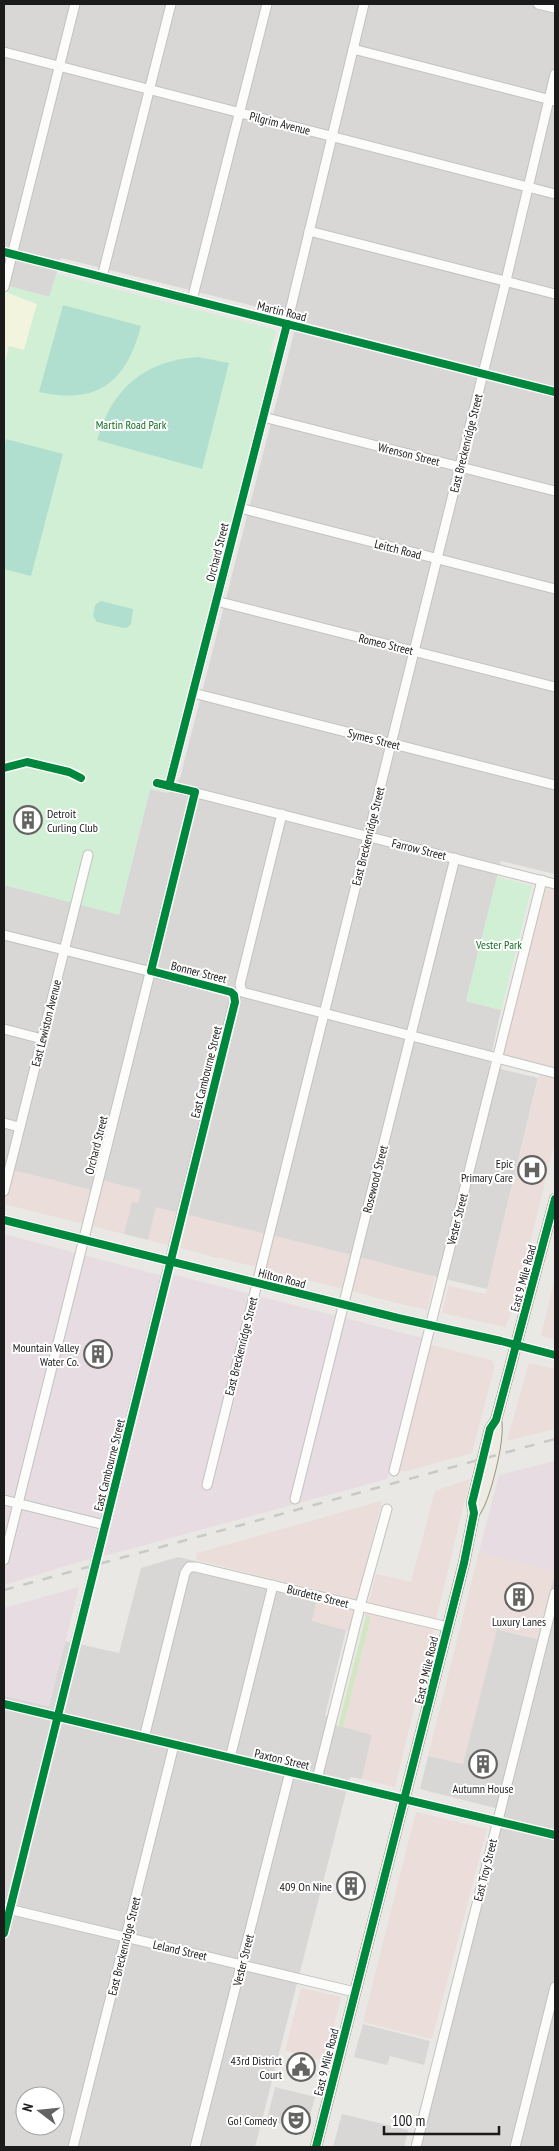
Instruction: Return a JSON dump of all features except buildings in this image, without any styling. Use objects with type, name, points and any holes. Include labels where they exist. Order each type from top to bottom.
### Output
[{"type":"main road","name":"East 9 Mile Road","points":[[316,2147],[406,1799],[464,1563],[474,1513],[472,1503],[490,1429],[496,1420],[555,1199]]},
{"type":"street","points":[[4,287],[8,253],[75,4]]},
{"type":"street","points":[[102,277],[171,4]]},
{"type":"street","points":[[192,300],[267,4]]},
{"type":"street","name":"Orchard Street","points":[[169,786],[287,324],[364,4]]},
{"type":"street","points":[[538,4],[555,8]]},
{"type":"street","points":[[353,49],[552,100]]},
{"type":"street","name":"Pilgrim Avenue","points":[[4,52],[555,194]]},
{"type":"street","name":"East Breckenridge Street","points":[[207,1485],[552,100],[555,74]]},
{"type":"street","points":[[309,231],[555,294]]},
{"type":"street","name":"Martin Road","points":[[8,253],[555,392]]},
{"type":"street","name":"Wrenson Street","points":[[263,417],[555,491]]},
{"type":"street","name":"Leitch Road","points":[[240,508],[555,589]]},
{"type":"street","name":"Romeo Street","points":[[216,601],[555,687]]},
{"type":"street","name":"Symes Street","points":[[192,693],[555,785]]},
{"type":"street","name":"Farrow Street","points":[[157,783],[555,884]]},
{"type":"street","name":"Orchard Street","points":[[4,1560],[195,792]]},
{"type":"street","name":"Bonner Street","points":[[282,814],[240,987],[242,992],[247,995],[324,1015],[555,1073]]},
{"type":"street","name":"East Lewiston Avenue","points":[[4,1191],[88,855]]},
{"type":"street","name":"Rosewood Street","points":[[295,1499],[455,858]]},
{"type":"street","name":"Vester Street","points":[[394,1470],[542,880]]},
{"type":"street","name":"Bonner Street","points":[[4,934],[228,990],[233,993],[235,1002]]},
{"type":"street","name":"East Cambourne Street","points":[[4,1933],[7,1909],[58,1717],[235,1002]]},
{"type":"street","points":[[4,1030],[42,1039]]},
{"type":"street","points":[[4,1123],[20,1127]]},
{"type":"street","name":"Hilton Road","points":[[4,1220],[344,1305],[555,1355]]},
{"type":"street","points":[[4,1500],[105,1525]]},
{"type":"street","points":[[317,1779],[360,1606],[387,1509]]},
{"type":"street","name":"Burdette Street","points":[[144,1738],[185,1572],[189,1567],[196,1567],[448,1627]]},
{"type":"street","points":[[230,1758],[273,1586]]},
{"type":"street","name":"East Troy Street","points":[[416,2147],[555,1593]]},
{"type":"street","name":"Paxton Street","points":[[4,1704],[555,1835]]},
{"type":"street","name":"East Breckenridge Street","points":[[73,2147],[174,1744]]},
{"type":"street","name":"Vester Street","points":[[196,2147],[290,1772]]},
{"type":"street","name":"Leland Street","points":[[7,1909],[356,1992]]},
{"type":"street","points":[[515,2147],[555,1987]]},
{"type":"shaded area","points":[[4,4],[555,4],[555,874],[501,861],[466,1001],[501,1010],[489,1066],[538,1078],[487,1289],[420,1273],[411,1306],[367,1295],[363,1258],[226,1225],[217,1258],[201,1253],[190,1217],[175,1213],[148,1240],[124,1234],[131,1202],[53,1180],[4,1170],[4,885],[119,914],[150,789],[167,793],[180,778],[298,317],[61,258],[50,297],[4,285]]},
{"type":"shaded area","points":[[4,285],[9,286],[9,293],[37,304],[24,351],[9,346],[4,366]]},
{"type":"shaded area","points":[[547,881],[555,883],[555,1141],[514,1308],[505,1327],[442,1313],[449,1286],[486,1294],[541,1069],[501,1058]]},
{"type":"shaded area","points":[[4,1170],[26,1173],[91,1190],[94,1178],[141,1190],[138,1203],[132,1202],[124,1234],[4,1204]]},
{"type":"shaded area","points":[[156,1207],[435,1277],[427,1310],[148,1240]]},
{"type":"shaded area","points":[[4,1234],[159,1275],[175,1275],[423,1338],[387,1479],[92,1558],[4,1585]]},
{"type":"shaded area","points":[[555,1277],[555,1339],[541,1336]]},
{"type":"shaded area","points":[[431,1345],[493,1361],[492,1364],[495,1364],[472,1453],[407,1471],[399,1471]]},
{"type":"shaded area","points":[[529,1363],[555,1369],[555,1429],[507,1441]]},
{"type":"shaded area","points":[[555,1461],[555,1571],[479,1552],[499,1475]]},
{"type":"shaded area","points":[[470,1479],[395,1787],[362,1779],[372,1735],[343,1727],[371,1618],[365,1616],[376,1574],[411,1582],[435,1491]]},
{"type":"shaded area","points":[[382,1501],[349,1631],[312,1621],[319,1590],[196,1560],[197,1553]]},
{"type":"shaded area","points":[[479,1552],[555,1571],[538,1639],[497,1629],[463,1764],[428,1756]]},
{"type":"shaded area","points":[[479,1553],[499,1630],[537,1639],[555,1571],[555,2147],[415,2147],[499,1809],[420,1789],[428,1756],[463,1764]]},
{"type":"shaded area","points":[[178,1557],[319,1591],[312,1621],[346,1630],[325,1715],[339,1727],[343,1727],[424,1648],[431,1650],[418,1700],[413,1699],[372,1735],[362,1779],[350,1777],[255,2147],[4,2147],[4,1696],[49,1706],[65,1641],[119,1653],[141,1568]]},
{"type":"shaded area","points":[[79,1587],[49,1706],[4,1696],[4,1608]]},
{"type":"shaded area","points":[[416,1812],[487,1829],[432,2039],[363,2022]]},
{"type":"shaded area","points":[[301,1988],[341,1997],[325,2061],[285,2051]]},
{"type":"shaded area","points":[[363,2024],[430,2041],[424,2065],[390,2056],[387,2065],[354,2057]]},
{"type":"shaded area","points":[[275,2087],[315,2097],[310,2116],[285,2111],[282,2124],[267,2120]]},
{"type":"shaded area","points":[[342,2114],[408,2130],[404,2147],[333,2147]]},
{"type":"green space","name":"Martin Road Park","points":[[56,274],[276,330],[270,353],[279,355],[167,793],[150,789],[119,915],[4,885],[4,366],[9,346],[24,350],[37,304],[8,293],[9,286],[49,297]]},
{"type":"green space","points":[[63,305],[141,326],[135,346],[127,362],[106,385],[93,392],[77,395],[59,395],[39,392]]},
{"type":"green space","points":[[198,357],[229,363],[202,469],[97,440],[111,406],[132,381],[161,364]]},
{"type":"green space","points":[[6,439],[63,454],[31,576],[4,569],[4,449]]},
{"type":"green space","points":[[101,601],[133,609],[131,624],[124,628],[97,622],[93,616],[95,605]]},
{"type":"green space","name":"Vester Park","points":[[497,877],[532,886],[501,1010],[466,1001]]},
{"type":"green space","points":[[366,1616],[371,1617],[343,1727],[338,1727]]},
{"type":"railway","points":[[4,1590],[555,1439]]},
{"type":"cycle path","points":[[4,252],[555,392]]},
{"type":"cycle path","points":[[169,786],[287,324]]},
{"type":"cycle path","points":[[4,768],[27,762],[69,772],[81,778]]},
{"type":"cycle path","points":[[4,1933],[235,1002],[234,995],[231,992],[151,971],[195,792],[157,783]]},
{"type":"cycle path","points":[[316,2147],[464,1563],[474,1513],[472,1503],[490,1429],[496,1420],[555,1199]]},
{"type":"cycle path","points":[[4,1220],[555,1355]]},
{"type":"cycle path","points":[[4,1704],[555,1835]]},
{"type":"place","name":"Detroit Curling Club","points":[[28,820]]},
{"type":"place","name":"Epic Primary Care","points":[[532,1170]]},
{"type":"place","name":"Mountain Valley Water Co.","points":[[98,1354]]},
{"type":"place","name":"Luxury Lanes","points":[[519,1597]]},
{"type":"place","name":"Autumn House","points":[[483,1764]]},
{"type":"place","name":"409 On Nine","points":[[351,1886]]},
{"type":"place","name":"43rd District Court","points":[[301,2067]]},
{"type":"place","name":"Go! Comedy","points":[[296,2120]]}]
